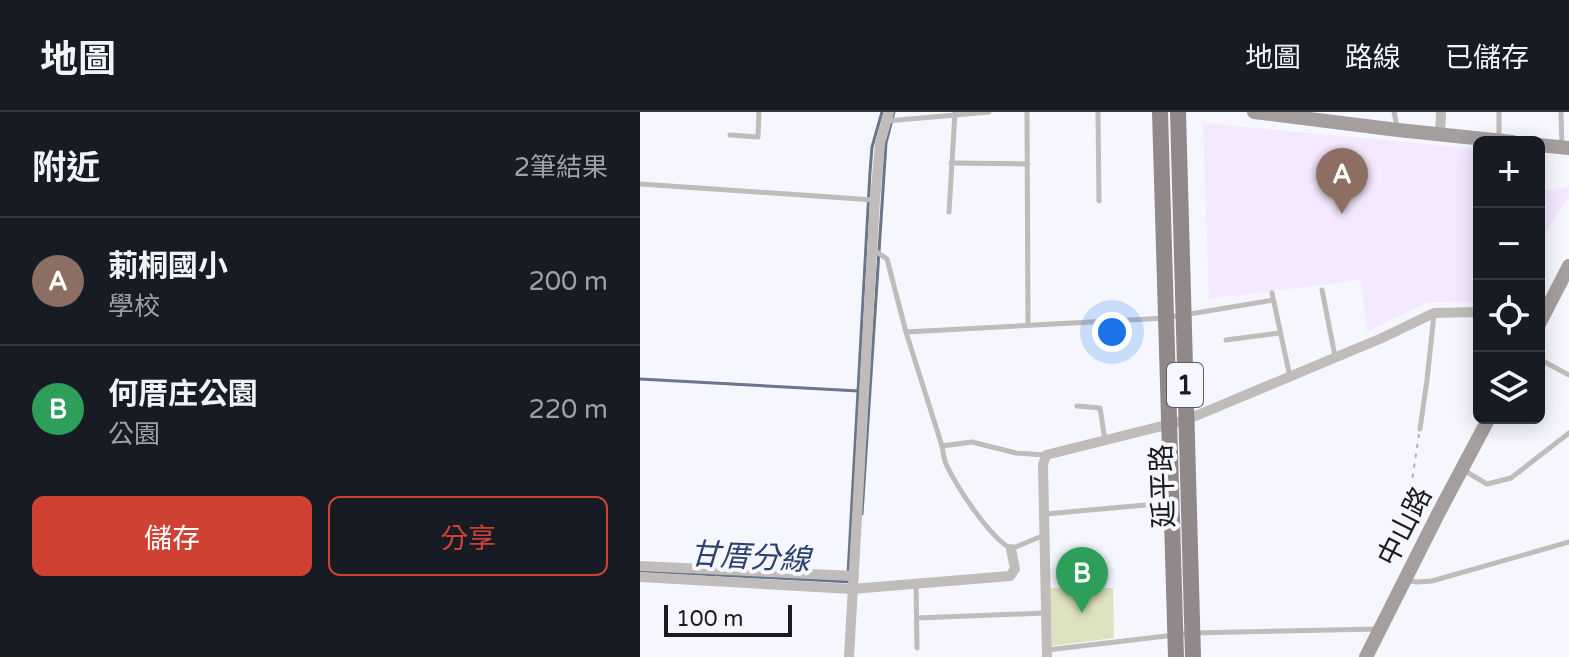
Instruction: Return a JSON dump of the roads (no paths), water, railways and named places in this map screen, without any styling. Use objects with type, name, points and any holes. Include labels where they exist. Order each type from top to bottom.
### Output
[{"type":"main road","name":"延平路","points":[[1160,112],[1166,318],[1178,422],[1184,634],[1176,657]]},
{"type":"main road","name":"延平路","points":[[1178,112],[1184,314],[1171,503],[1184,634],[1193,657]]},
{"type":"street","points":[[1254,112],[1473,138]]},
{"type":"street","points":[[1440,134],[1441,112]]},
{"type":"street","points":[[849,657],[875,200],[880,143],[887,116]]},
{"type":"street","points":[[1545,146],[1565,148]]},
{"type":"street","points":[[1545,310],[1569,266]]},
{"type":"street","points":[[1047,653],[1043,465],[1046,455],[1178,422],[1335,358],[1434,313],[1473,312]]},
{"type":"street","name":"中山路","points":[[1366,657],[1486,424]]},
{"type":"street","points":[[640,577],[852,589],[1010,576],[1015,569],[1011,549]]},
{"type":"street","points":[[640,566],[854,576]]},
{"type":"lane","points":[[730,135],[758,137],[759,112]]},
{"type":"lane","points":[[887,116],[989,112]]},
{"type":"lane","points":[[1027,112],[1028,326]]},
{"type":"lane","points":[[1098,112],[1099,201]]},
{"type":"lane","points":[[1394,112],[1398,130]]},
{"type":"lane","points":[[1499,112],[1505,136]]},
{"type":"lane","points":[[1561,112],[1565,148]]},
{"type":"lane","points":[[949,212],[955,114]]},
{"type":"lane","points":[[951,163],[1028,164]]},
{"type":"lane","points":[[640,184],[875,200]]},
{"type":"lane","points":[[872,249],[887,259],[945,462],[1000,542],[1011,549],[1045,535]]},
{"type":"lane","points":[[1322,290],[1335,358]]},
{"type":"lane","points":[[906,332],[1166,318],[1272,296],[1290,377]]},
{"type":"lane","points":[[1420,429],[1434,313]]},
{"type":"lane","points":[[1226,340],[1280,333]]},
{"type":"lane","points":[[1545,362],[1569,375]]},
{"type":"lane","points":[[1077,406],[1100,408],[1105,441]]},
{"type":"lane","points":[[1462,470],[1487,484],[1511,478],[1569,433]]},
{"type":"lane","points":[[942,446],[972,442],[1016,453],[1046,455]]},
{"type":"lane","points":[[1045,514],[1171,503]]},
{"type":"lane","points":[[1406,580],[1432,581],[1569,542]]},
{"type":"lane","points":[[916,583],[917,648]]},
{"type":"lane","points":[[917,618],[1046,613]]},
{"type":"lane","points":[[1047,653],[1184,634],[1380,629]]},
{"type":"waterway","points":[[848,574],[870,172],[872,147],[882,112]]},
{"type":"waterway","points":[[862,514],[886,143],[894,112]]},
{"type":"waterway","points":[[640,379],[859,391]]},
{"type":"waterway","name":"甘厝分線","points":[[640,571],[852,582]]},
{"type":"place","name":"莿桐國小","points":[[1342,214]]},
{"type":"place","name":"何厝庄公園","points":[[1082,613]]}]
